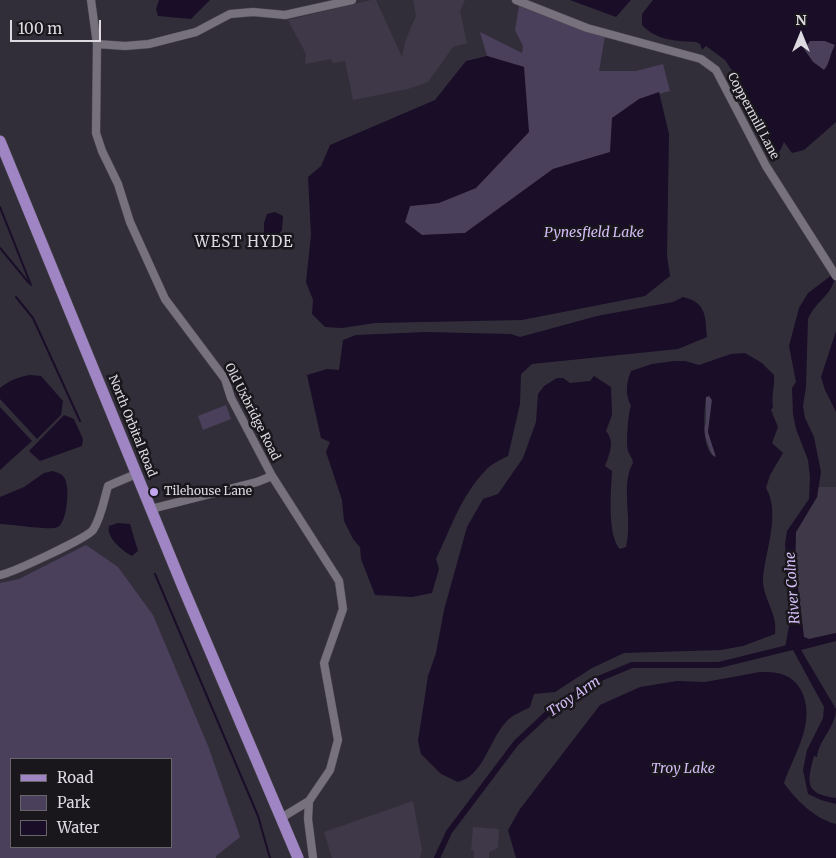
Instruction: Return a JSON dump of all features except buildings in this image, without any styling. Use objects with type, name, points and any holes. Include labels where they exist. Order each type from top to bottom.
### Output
[{"type":"main road","name":"North Orbital Road","points":[[0,141],[136,474],[285,815],[298,858]]},
{"type":"street","name":"Old Uxbridge Road","points":[[91,0],[97,44],[96,133],[118,184],[130,222],[165,299],[225,379],[231,398],[272,476],[338,581],[343,609],[324,663],[338,740],[330,770],[309,802],[285,815]]},
{"type":"street","points":[[97,44],[125,46],[149,44],[196,32],[230,14],[253,12],[284,15],[352,0]]},
{"type":"street","name":"Coppermill Lane","points":[[516,0],[587,28],[701,59],[716,70],[766,166],[834,274]]},
{"type":"street","points":[[0,576],[17,570],[90,533],[97,520],[108,486],[136,474]]},
{"type":"street","points":[[152,509],[257,482],[272,476]]},
{"type":"street","points":[[309,802],[308,819],[314,858]]},
{"type":"street","points":[[285,815],[308,819]]},
{"type":"shaded area","points":[[376,0],[402,57],[406,39],[416,16],[413,0],[465,0],[460,11],[467,43],[453,47],[428,82],[408,89],[353,100],[345,61],[333,63],[331,59],[305,64],[306,54],[288,20]]},
{"type":"shaded area","points":[[818,487],[836,487],[836,633],[809,639],[804,637],[795,564],[796,532],[817,497]]},
{"type":"shaded area","points":[[413,801],[422,850],[420,858],[332,858],[324,832]]},
{"type":"shaded area","points":[[473,827],[499,829],[498,848],[489,852],[489,858],[474,858],[474,851],[471,850]]},
{"type":"green space","points":[[519,6],[605,36],[599,71],[636,71],[663,64],[670,91],[639,99],[611,152],[553,169],[465,233],[422,235],[405,222],[410,206],[439,203],[524,67],[487,56],[480,32],[522,53],[523,46],[515,30]]},
{"type":"green space","points":[[810,41],[825,41],[836,45],[824,70],[813,62],[804,49]]},
{"type":"green space","points":[[710,396],[712,400],[708,432],[716,457],[713,457],[703,431],[706,423],[706,397]]},
{"type":"green space","points":[[226,405],[231,419],[203,430],[198,416]]},
{"type":"green space","points":[[86,545],[118,567],[153,615],[208,746],[240,837],[216,856],[216,858],[0,858],[0,583],[19,579]]},
{"type":"water","points":[[159,0],[210,0],[191,19],[158,16],[156,9]]},
{"type":"water","points":[[570,0],[631,0],[616,17]]},
{"type":"water","points":[[653,0],[836,0],[836,122],[804,150],[792,153],[784,142],[780,151],[776,153],[745,90],[725,60],[706,46],[702,50],[700,44],[696,42],[668,39],[654,34],[642,25],[642,14]],"holes":[[[810,41],[825,41],[835,45],[828,65],[824,70],[813,62],[804,49]]]},
{"type":"water","name":"Pynesfield Lake","points":[[487,56],[524,67],[529,132],[476,188],[439,203],[410,206],[405,222],[422,235],[465,233],[553,169],[610,152],[612,118],[639,99],[659,92],[669,134],[667,256],[670,276],[645,296],[522,320],[375,323],[342,328],[325,327],[312,314],[313,300],[306,282],[311,235],[308,177],[321,166],[330,145],[435,100],[466,61]]},
{"type":"water","points":[[275,212],[283,216],[282,230],[276,238],[269,240],[264,236],[264,223],[267,214]]},
{"type":"water","name":"River Colne","points":[[836,268],[830,290],[808,319],[806,387],[803,406],[805,418],[814,437],[821,472],[817,497],[796,532],[795,564],[804,637],[809,639],[836,633],[836,641],[801,650],[836,709],[833,722],[821,744],[817,757],[814,756],[809,780],[810,785],[818,793],[836,798],[836,804],[808,794],[803,770],[807,750],[823,718],[824,707],[793,650],[785,648],[791,615],[785,544],[787,531],[809,499],[810,477],[808,460],[796,429],[793,414],[792,388],[796,382],[789,346],[799,308],[808,293],[832,275]]},
{"type":"water","points":[[683,297],[697,303],[701,307],[705,317],[707,337],[678,349],[532,364],[521,374],[520,404],[508,456],[487,469],[463,501],[436,559],[439,569],[432,593],[412,597],[375,595],[361,559],[360,547],[353,539],[344,521],[342,500],[326,452],[330,442],[321,438],[307,375],[327,369],[339,370],[343,340],[356,335],[426,332],[511,334],[520,337],[597,316],[673,302]]},
{"type":"water","points":[[836,331],[836,412],[821,377]]},
{"type":"water","points":[[745,353],[762,363],[774,375],[773,407],[771,410],[778,427],[772,443],[783,453],[770,475],[766,488],[772,509],[772,521],[763,585],[774,619],[775,634],[743,646],[721,650],[624,653],[592,668],[555,692],[534,694],[530,707],[506,722],[500,729],[480,765],[467,778],[458,782],[441,774],[421,754],[418,741],[428,676],[436,653],[444,610],[467,527],[483,499],[498,494],[523,458],[536,422],[538,394],[544,386],[557,378],[563,378],[570,383],[590,381],[594,376],[611,387],[612,415],[606,431],[609,435],[611,448],[605,466],[612,471],[611,524],[616,543],[620,549],[626,547],[628,537],[627,482],[633,463],[628,451],[627,442],[631,406],[627,389],[631,371],[652,364],[674,361],[685,361],[699,365],[731,354]],"holes":[[[709,396],[712,400],[708,432],[716,457],[711,454],[708,448],[705,430],[706,397]]]},
{"type":"water","points":[[30,375],[41,376],[63,401],[61,415],[37,439],[0,399],[0,388],[14,379]]},
{"type":"water","points":[[0,407],[32,441],[0,470]]},
{"type":"water","points":[[64,415],[74,419],[83,439],[82,446],[40,461],[29,451]]},
{"type":"water","points":[[53,471],[64,477],[67,483],[67,504],[64,519],[58,527],[39,528],[0,524],[0,497],[24,487],[44,473]]},
{"type":"water","points":[[118,523],[130,524],[138,551],[132,556],[120,547],[110,535],[109,526]]},
{"type":"water","name":"Troy Lake","points":[[760,672],[785,675],[794,681],[802,692],[806,704],[805,727],[798,750],[784,783],[794,796],[813,813],[828,822],[836,824],[836,858],[516,858],[508,830],[520,809],[600,705],[640,687],[677,681],[705,682]]},
{"type":"waterway","points":[[0,207],[31,285]]},
{"type":"waterway","points":[[0,248],[29,283]]},
{"type":"waterway","points":[[16,297],[33,318],[80,421]]},
{"type":"waterway","points":[[155,574],[258,816],[270,858]]},
{"type":"waterway","name":"Troy Arm","points":[[437,858],[449,832],[516,743],[549,712],[596,680],[632,665],[719,665],[792,647]]},
{"type":"place","name":"Tilehouse Lane","points":[[154,492]]},
{"type":"district","name":"WEST HYDE","points":[[244,243]]}]
